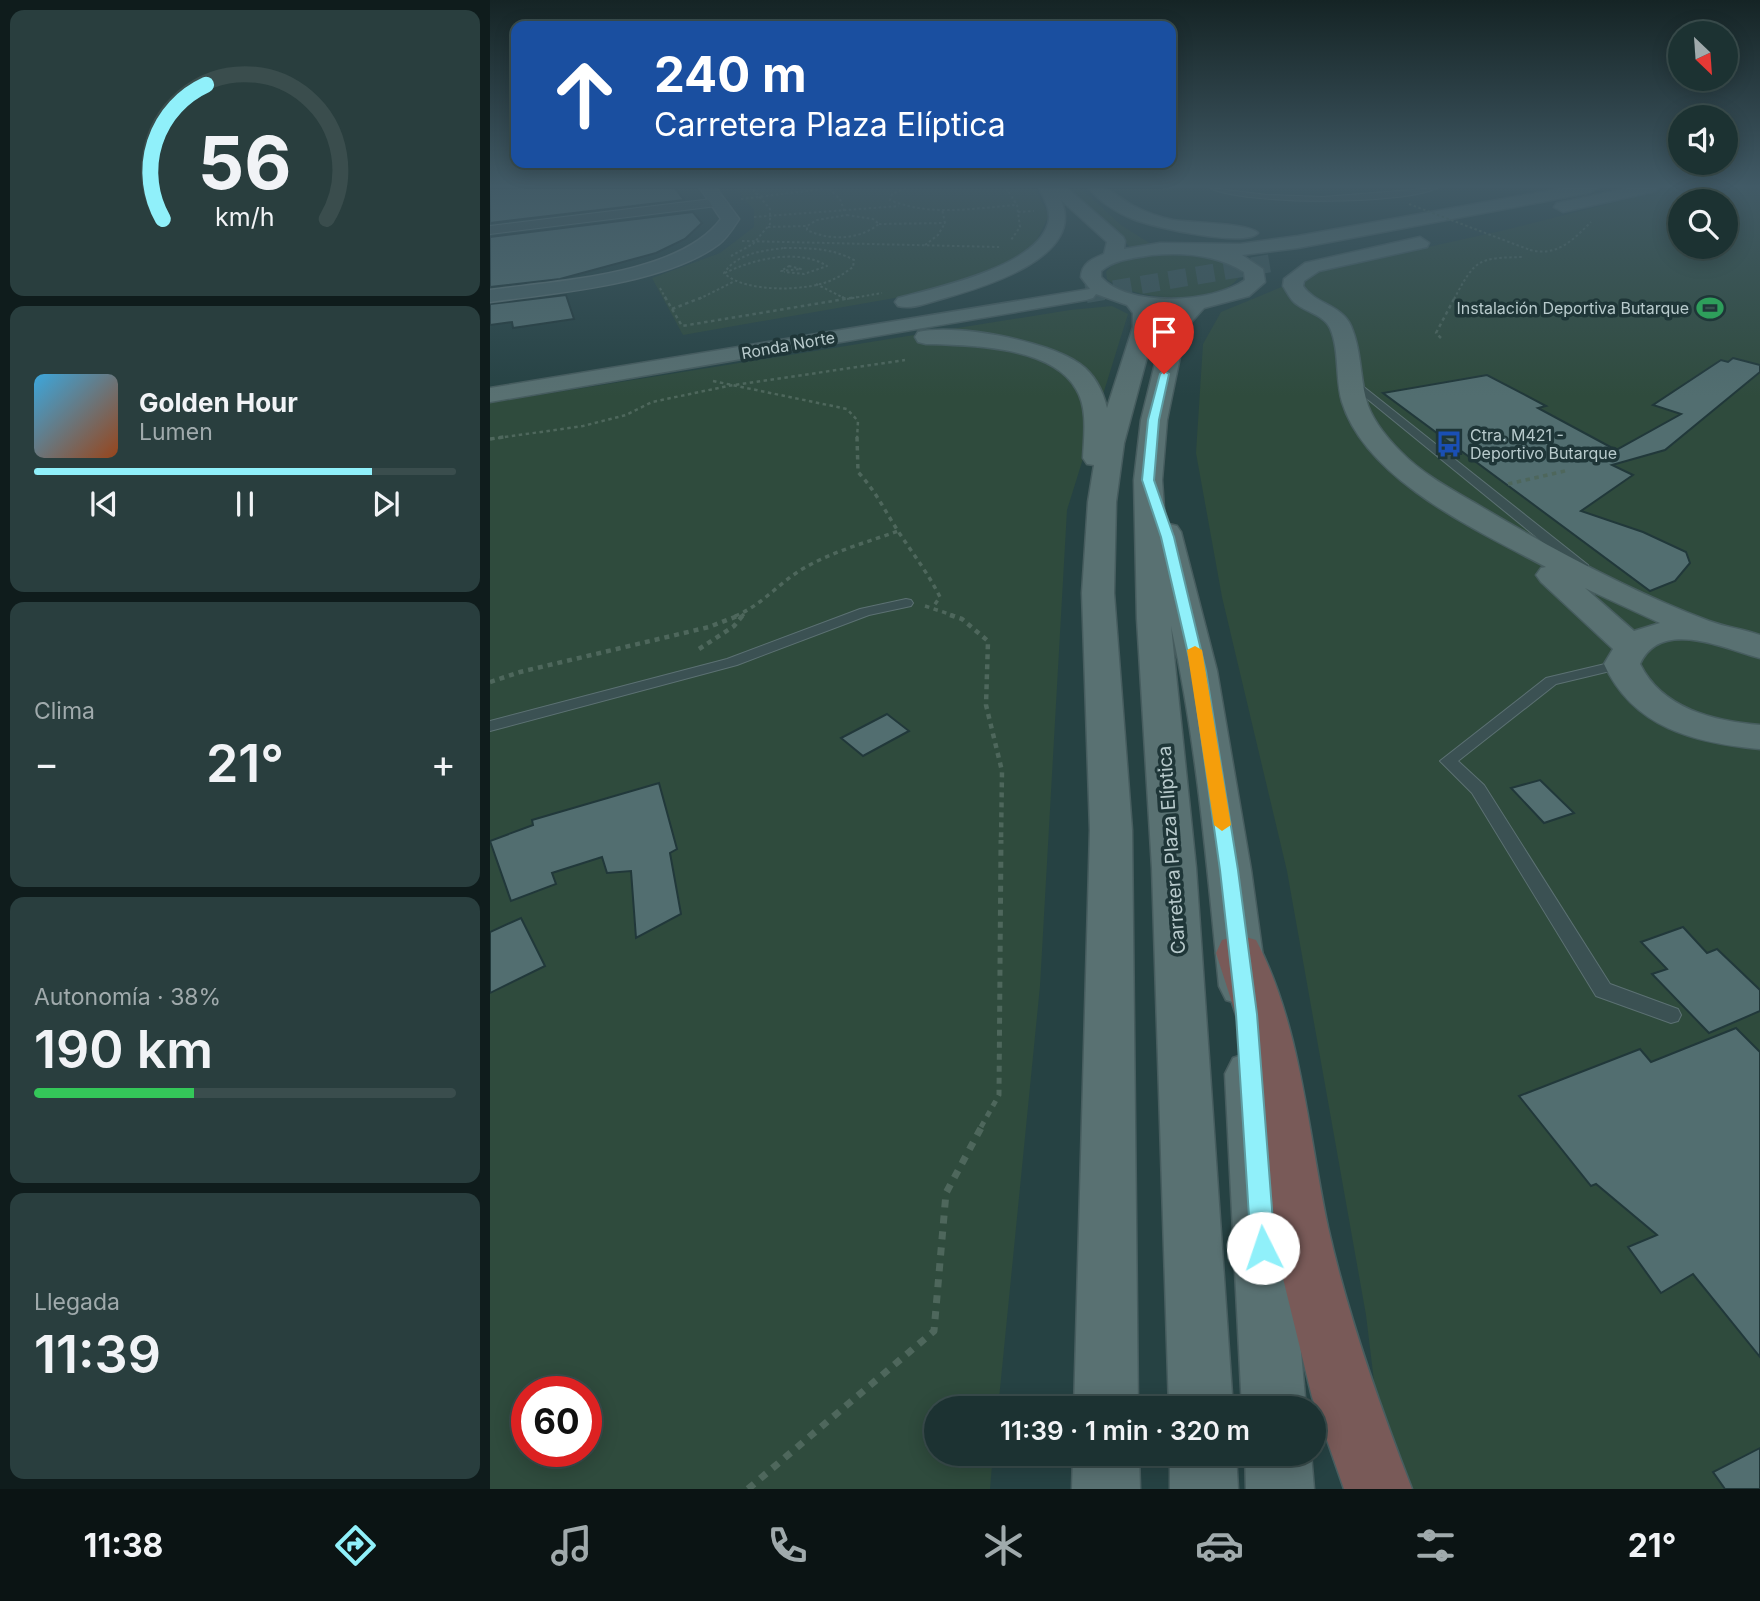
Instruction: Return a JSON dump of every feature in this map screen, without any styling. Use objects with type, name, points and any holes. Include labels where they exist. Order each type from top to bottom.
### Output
[{"type":"highway","points":[[1239,953],[1262,1018],[1300,1229],[1344,1397],[1378,1489]]},
{"type":"main road","points":[[685,351],[728,339],[948,292],[1010,269],[1025,257]]},
{"type":"main road","points":[[1106,257],[1091,276],[1098,286],[1132,300],[1144,312],[1144,327],[1111,443],[1102,502],[1098,593],[1111,830],[1106,1396]]},
{"type":"main road","points":[[880,305],[1042,284],[1120,257]]},
{"type":"main road","points":[[1225,257],[1242,262],[1253,269],[1340,331]]},
{"type":"main road","points":[[1354,257],[1312,267],[1294,279],[1296,292],[1336,319],[1348,356],[1354,401],[1368,429],[1393,460],[1443,496],[1506,534],[1604,585],[1704,631]]},
{"type":"main road","points":[[1272,284],[1366,257]]},
{"type":"main road","points":[[637,371],[863,340],[1070,304],[1132,300],[1208,301],[1368,257]]},
{"type":"main road","name":"Ronda Norte","points":[[490,384],[1081,290],[490,395]]},
{"type":"main road","name":"Carretera Plaza Elíptica","points":[[1200,1396],[1175,895],[1154,619],[1148,480],[1154,420],[1175,327],[1208,301]]},
{"type":"main road","points":[[863,340],[928,337],[973,340],[1016,346],[1063,363],[1087,385],[1092,399],[1102,502]]},
{"type":"main road","points":[[1148,480],[1167,537],[1199,671],[1239,953],[1247,1027],[1273,1396]]},
{"type":"main road","points":[[1506,534],[1626,656],[1634,688],[1661,710],[1700,728],[1760,737]]},
{"type":"main road","points":[[1626,656],[1651,636],[1673,630],[1724,634],[1760,648]]},
{"type":"main road","points":[[1720,733],[1760,752]]},
{"type":"main road","points":[[1106,1466],[1106,1489]]},
{"type":"main road","points":[[1203,1466],[1204,1489]]},
{"type":"main road","points":[[1279,1466],[1280,1489]]},
{"type":"street","points":[[490,296],[582,283],[677,257]]},
{"type":"lane","points":[[1352,382],[1604,585]]},
{"type":"lane","points":[[490,726],[732,662],[865,612],[906,603]]},
{"type":"lane","points":[[1626,656],[1551,681],[1448,761],[1478,789],[1603,990],[1671,1015]]},
{"type":"path","points":[[724,273],[725,268],[742,257]]},
{"type":"path","points":[[724,273],[733,282],[761,288],[816,284],[846,274],[853,267],[854,260],[849,257]]},
{"type":"path","points":[[1441,338],[1436,333],[1471,267],[1489,258],[1507,257]]},
{"type":"path","points":[[724,273],[744,265],[782,258],[810,258],[822,261],[827,266],[809,273],[783,272]]},
{"type":"path","points":[[784,267],[800,268],[783,272],[780,270],[784,267]]},
{"type":"path","points":[[657,281],[682,326],[847,299]]},
{"type":"path","points":[[672,309],[733,282]]},
{"type":"path","points":[[816,284],[847,299],[880,305]]},
{"type":"path","points":[[490,439],[583,426],[626,415],[652,402],[728,386],[905,360]]},
{"type":"path","points":[[711,380],[728,386],[847,409],[858,421],[858,472],[874,489],[898,531],[923,564],[940,597],[933,607]]},
{"type":"path","points":[[1500,486],[1569,470]]},
{"type":"path","points":[[490,682],[520,671],[709,627],[744,613],[768,597],[784,580],[809,565],[898,531]]},
{"type":"path","points":[[748,1489],[934,1331],[946,1193],[999,1095],[1002,771],[986,705],[988,641],[962,619],[933,607],[906,603]]},
{"type":"path","points":[[666,679],[672,662],[695,652],[734,626],[744,613]]},
{"type":"green space","points":[[708,257],[1015,257],[969,285],[683,335],[652,278]]},
{"type":"green space","points":[[1210,257],[1229,264],[1239,277],[1229,287],[1213,293],[1195,297],[1154,296],[1135,292],[1107,279],[1106,272],[1112,266],[1129,258]]},
{"type":"green space","points":[[1381,257],[1760,257],[1760,1489],[1387,1489],[1366,1315],[1287,871],[1222,597],[1196,453],[1203,344],[1221,312],[1320,271]]},
{"type":"green space","points":[[1112,306],[1128,314],[1067,510],[1040,986],[999,1396],[924,1396],[924,1466],[992,1466],[990,1489],[490,1489],[490,403],[1070,310]]},
{"type":"building","points":[[490,257],[639,257],[560,279],[490,287]]},
{"type":"building","points":[[566,295],[574,319],[513,328],[512,322],[490,325],[490,304]]},
{"type":"building","points":[[1733,358],[1760,365],[1760,372],[1665,450],[1612,465],[1633,475],[1581,511],[1643,532],[1686,552],[1690,563],[1675,581],[1650,591],[1383,393],[1487,375],[1546,406],[1538,408],[1616,450],[1681,414],[1653,405],[1721,360],[1728,362]]},
{"type":"building","points":[[887,714],[909,731],[863,756],[841,738]]},
{"type":"building","points":[[1540,780],[1574,813],[1544,823],[1511,788]]},
{"type":"building","points":[[659,783],[677,849],[670,853],[681,914],[636,938],[631,871],[607,873],[602,857],[552,873],[556,884],[511,901],[490,841],[533,825],[532,820]]},
{"type":"building","points":[[521,918],[545,966],[490,993],[490,932]]},
{"type":"building","points":[[1683,927],[1707,953],[1717,949],[1760,990],[1760,1011],[1709,1033],[1652,974],[1667,969],[1641,942]]},
{"type":"building","points":[[1736,1028],[1760,1052],[1760,1357],[1693,1274],[1661,1293],[1628,1247],[1657,1235],[1596,1184],[1591,1186],[1519,1096],[1640,1049],[1651,1062]]},
{"type":"building","points":[[1760,1448],[1760,1489],[1725,1489],[1713,1472]]},
{"type":"tunnel","points":[[1086,294],[1272,263]]},
{"type":"slow traffic","points":[[1195,650],[1222,825]]},
{"type":"place","name":"Instalación Deportiva Butarque","points":[[1710,308]]},
{"type":"place","name":"Ctra. M421 - Deportivo Butarque","points":[[1449,444]]},
{"type":"route","points":[[1164,374],[1154,420],[1148,480],[1186,608],[1199,671],[1229,870],[1246,1014],[1263,1248]]}]
